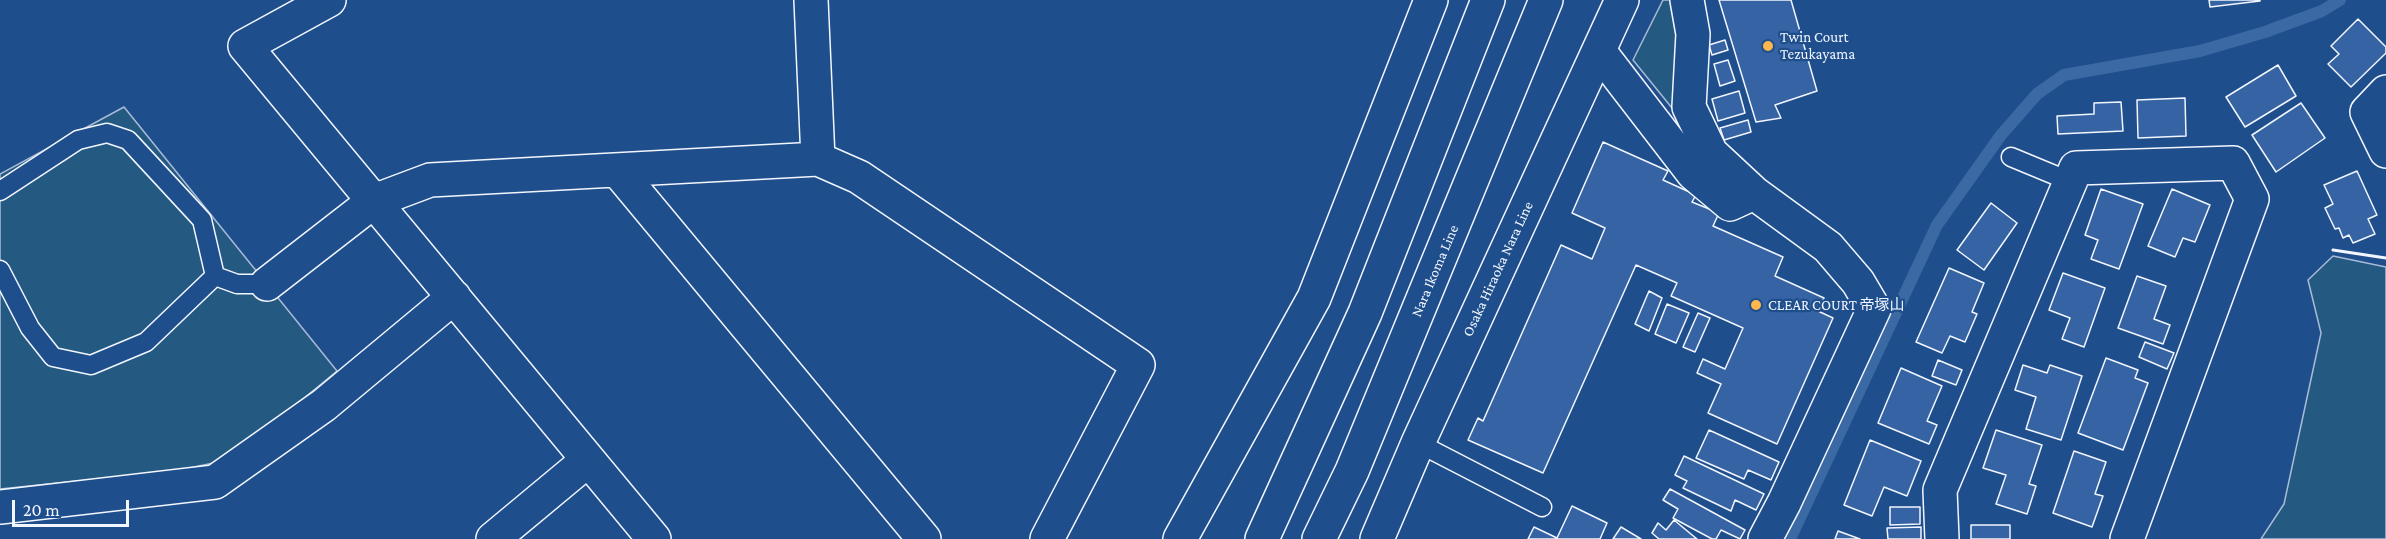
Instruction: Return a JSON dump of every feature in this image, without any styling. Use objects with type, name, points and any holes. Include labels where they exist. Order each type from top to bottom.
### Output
[{"type":"street","points":[[329,0],[245,46],[654,539]]},
{"type":"street","points":[[811,0],[818,159]]},
{"type":"street","points":[[1180,539],[1314,297],[1431,0]]},
{"type":"street","points":[[1262,539],[1365,313],[1488,0]]},
{"type":"street","name":"Nara Ikoma Line","points":[[1319,539],[1352,471],[1546,0]]},
{"type":"street","name":"Osaka Hiraoka Nara Line","points":[[1377,539],[1418,443],[1622,0]]},
{"type":"street","points":[[1687,0],[1693,34],[1689,107],[1711,153],[1754,193],[1828,248],[1858,282],[1874,309],[1765,539]]},
{"type":"street","points":[[1599,51],[1693,173],[1730,204],[1754,193]]},
{"type":"street","points":[[2386,92],[2367,112],[2386,151]]},
{"type":"street","points":[[267,284],[374,201],[430,180],[818,159],[859,177],[1138,365],[1047,539]]},
{"type":"street","points":[[1942,539],[1940,490],[2076,168],[2233,163],[2252,199],[2127,539]]},
{"type":"street","points":[[618,171],[924,539]]},
{"type":"street","points":[[0,507],[215,482],[324,405],[454,297]]},
{"type":"street","points":[[493,539],[588,460]]},
{"type":"lane","points":[[0,191],[78,140],[107,133],[128,140],[202,220],[215,276]]},
{"type":"lane","points":[[2011,157],[2069,181]]},
{"type":"lane","points":[[0,270],[30,328],[53,357],[91,365],[146,342],[215,276]]},
{"type":"lane","points":[[215,276],[237,284],[267,284]]},
{"type":"lane","points":[[1418,443],[1542,507]]},
{"type":"shaded area","points":[[1663,0],[1676,0],[1682,46],[1677,106],[1672,108],[1633,60]]},
{"type":"shaded area","points":[[124,107],[337,371],[241,450],[218,462],[175,471],[0,489],[0,174]]},
{"type":"shaded area","points":[[2333,256],[2386,267],[2386,539],[2261,539],[2284,504],[2321,333],[2308,280]]},
{"type":"building","name":"Twin Court Tezukayama","points":[[1719,0],[1791,0],[1817,91],[1775,105],[1781,118],[1756,122]]},
{"type":"building","points":[[2209,0],[2260,0],[2260,1],[2210,7]]},
{"type":"building","points":[[2358,19],[2386,47],[2386,53],[2351,87],[2328,64],[2339,54],[2331,46]]},
{"type":"building","points":[[1725,40],[1728,50],[1712,55],[1709,45]]},
{"type":"building","points":[[1728,60],[1735,81],[1720,86],[1714,64]]},
{"type":"building","points":[[2278,65],[2296,96],[2245,127],[2226,97]]},
{"type":"building","points":[[1739,91],[1745,113],[1718,121],[1712,99]]},
{"type":"building","points":[[2185,98],[2186,136],[2138,138],[2137,100]]},
{"type":"building","points":[[2121,102],[2123,131],[2058,134],[2057,116],[2094,114],[2094,103]]},
{"type":"building","points":[[2301,103],[2325,138],[2276,172],[2252,135]]},
{"type":"building","points":[[1748,120],[1751,132],[1724,140],[1720,128]]},
{"type":"building","name":"CLEAR COURT 帝塚山","points":[[1603,142],[1668,171],[1663,180],[1696,195],[1692,202],[1719,213],[1713,226],[1783,257],[1775,276],[1824,298],[1818,311],[1833,318],[1777,444],[1708,413],[1721,384],[1697,373],[1703,359],[1725,369],[1743,328],[1671,296],[1677,283],[1636,265],[1543,473],[1468,440],[1478,418],[1483,421],[1561,245],[1592,259],[1605,228],[1572,213]]},
{"type":"building","points":[[2357,171],[2377,215],[2368,219],[2375,234],[2353,243],[2349,235],[2343,238],[2339,228],[2335,229],[2325,208],[2333,204],[2324,185]]},
{"type":"building","points":[[2101,189],[2143,204],[2119,269],[2091,259],[2098,240],[2085,235]]},
{"type":"building","points":[[2172,189],[2210,205],[2195,242],[2183,238],[2175,257],[2148,246]]},
{"type":"building","points":[[1991,203],[2017,223],[1984,270],[1957,250]]},
{"type":"building","points":[[1949,268],[1984,283],[1972,312],[1977,314],[1965,342],[1950,336],[1942,353],[1916,342]]},
{"type":"building","points":[[2063,273],[2105,288],[2084,347],[2062,339],[2070,318],[2049,310]]},
{"type":"building","points":[[2137,276],[2166,286],[2154,319],[2170,325],[2163,344],[2118,328]]},
{"type":"building","points":[[1649,291],[1662,298],[1649,331],[1635,324]]},
{"type":"building","points":[[1667,304],[1689,313],[1676,343],[1655,334]]},
{"type":"building","points":[[1698,313],[1710,318],[1695,352],[1683,347]]},
{"type":"building","points":[[2145,342],[2174,353],[2167,369],[2139,357]]},
{"type":"building","points":[[2106,358],[2138,370],[2135,378],[2148,383],[2123,450],[2078,433]]},
{"type":"building","points":[[1938,360],[1962,370],[1956,385],[1932,376]]},
{"type":"building","points":[[2023,365],[2047,373],[2050,365],[2082,376],[2061,440],[2026,429],[2036,397],[2015,390]]},
{"type":"building","points":[[1901,368],[1942,386],[1927,421],[1937,425],[1929,444],[1878,423]]},
{"type":"building","points":[[1709,430],[1779,462],[1771,480],[1748,470],[1744,479],[1696,458]]},
{"type":"building","points":[[1996,430],[2042,445],[2029,484],[2036,486],[2027,514],[1996,504],[2006,475],[1983,468]]},
{"type":"building","points":[[1870,440],[1921,461],[1907,496],[1884,487],[1872,516],[1844,505]]},
{"type":"building","points":[[2074,451],[2106,462],[2095,494],[2103,496],[2092,527],[2053,513]]},
{"type":"building","points":[[1684,456],[1764,494],[1756,510],[1735,500],[1731,511],[1683,488],[1687,481],[1675,475]]},
{"type":"building","points":[[1670,489],[1745,530],[1740,539],[1721,530],[1716,539],[1712,539],[1673,518],[1678,509],[1663,500]]},
{"type":"building","points":[[1572,506],[1607,523],[1600,539],[1528,539],[1534,527],[1557,538]]},
{"type":"building","points":[[1890,507],[1920,507],[1920,524],[1890,525]]},
{"type":"building","points":[[1674,520],[1697,539],[1659,539],[1652,533],[1658,523],[1666,530]]},
{"type":"building","points":[[1971,525],[2010,525],[2010,539],[1971,539]]},
{"type":"building","points":[[1621,527],[1641,539],[1613,539]]},
{"type":"building","points":[[1921,527],[1921,539],[1888,539],[1887,528]]},
{"type":"building","points":[[1838,531],[1860,539],[1835,539]]},
{"type":"waterway","points":[[1790,539],[1937,225],[2001,135],[2037,94],[2064,75],[2200,51],[2265,32],[2322,11],[2340,0]]},
{"type":"wall","points":[[2333,250],[2386,258]]},
{"type":"place","name":"Twin Court Tezukayama","points":[[1768,46]]},
{"type":"place","name":"CLEAR COURT 帝塚山","points":[[1756,305]]}]
